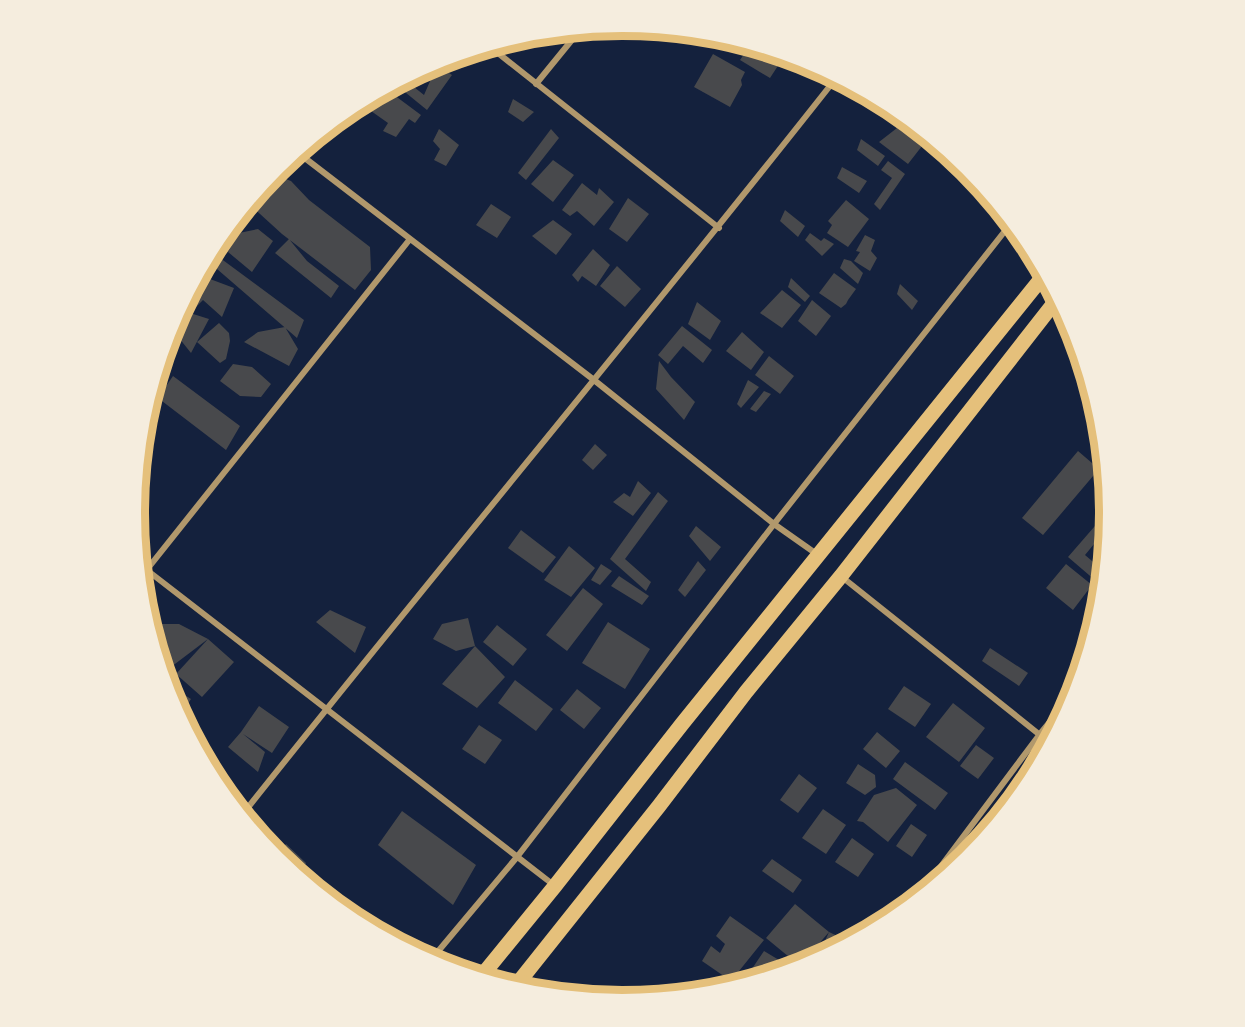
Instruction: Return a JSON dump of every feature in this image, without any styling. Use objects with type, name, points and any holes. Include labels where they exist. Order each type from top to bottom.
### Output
[{"type":"main road","points":[[486,971],[1039,281]]},
{"type":"main road","points":[[520,980],[1052,305]]},
{"type":"street","points":[[536,84],[573,39]]},
{"type":"street","points":[[497,53],[719,228]]},
{"type":"street","points":[[247,808],[326,708],[719,228],[832,84]]},
{"type":"street","points":[[304,158],[594,380],[774,524],[818,556]]},
{"type":"street","points":[[436,953],[517,857],[774,524],[1006,230]]},
{"type":"street","points":[[148,568],[410,239]]},
{"type":"street","points":[[148,570],[555,886]]},
{"type":"street","points":[[841,576],[1044,738]]},
{"type":"street","points":[[940,870],[1055,715]]},
{"type":"building","points":[[745,52],[780,63],[770,78],[740,60]]},
{"type":"building","points":[[713,54],[745,72],[741,80],[742,85],[730,107],[694,87]]},
{"type":"building","points":[[445,70],[452,75],[427,110],[402,90],[411,85],[424,95],[433,75]]},
{"type":"building","points":[[394,95],[421,115],[415,123],[409,119],[396,137],[383,131],[388,123],[371,111],[375,105]]},
{"type":"building","points":[[513,99],[534,112],[523,122],[508,112]]},
{"type":"building","points":[[894,120],[924,144],[908,164],[879,142],[897,128],[892,123]]},
{"type":"building","points":[[439,129],[459,145],[446,166],[434,160],[440,149],[433,141]]},
{"type":"building","points":[[551,129],[559,138],[526,180],[518,173]]},
{"type":"building","points":[[861,139],[885,156],[878,166],[857,150]]},
{"type":"building","points":[[553,160],[574,175],[553,202],[531,184]]},
{"type":"building","points":[[888,161],[905,174],[880,210],[874,204],[892,178],[881,170]]},
{"type":"building","points":[[842,167],[867,181],[859,193],[837,178]]},
{"type":"building","points":[[283,178],[291,181],[309,200],[370,247],[371,270],[355,290],[282,234],[255,209]]},
{"type":"building","points":[[582,183],[597,195],[599,188],[614,202],[594,226],[577,211],[570,216],[562,210]]},
{"type":"building","points":[[628,198],[649,214],[627,242],[609,229]]},
{"type":"building","points":[[846,200],[869,219],[848,247],[827,233],[832,225],[828,221]]},
{"type":"building","points":[[491,204],[511,217],[497,238],[476,225]]},
{"type":"building","points":[[785,210],[805,226],[798,237],[780,221]]},
{"type":"building","points":[[553,220],[572,234],[556,255],[532,236]]},
{"type":"building","points":[[258,229],[273,241],[252,272],[228,252],[239,233]]},
{"type":"building","points":[[810,233],[821,241],[824,238],[834,244],[822,256],[805,240]]},
{"type":"building","points":[[865,235],[875,240],[871,251],[877,258],[870,271],[854,261],[860,252],[856,251]]},
{"type":"building","points":[[289,239],[307,261],[339,286],[331,298],[275,253]]},
{"type":"building","points":[[593,249],[610,265],[596,286],[582,276],[578,282],[572,275]]},
{"type":"building","points":[[219,257],[304,320],[297,338],[214,267]]},
{"type":"building","points":[[844,259],[851,261],[863,273],[858,284],[840,268]]},
{"type":"building","points":[[617,266],[641,289],[625,307],[600,286]]},
{"type":"building","points":[[834,273],[856,289],[841,308],[819,293]]},
{"type":"building","points":[[791,278],[810,296],[805,302],[788,287]]},
{"type":"building","points":[[210,279],[234,288],[222,317],[203,300],[190,313],[209,319],[191,353],[179,337],[194,302],[202,288]]},
{"type":"building","points":[[900,284],[918,301],[912,310],[897,294]]},
{"type":"building","points":[[782,290],[801,305],[782,328],[760,313]]},
{"type":"building","points":[[812,300],[831,316],[816,336],[798,321]]},
{"type":"building","points":[[697,302],[721,321],[710,340],[688,324]]},
{"type":"building","points":[[219,323],[229,333],[230,341],[226,359],[220,363],[197,342]]},
{"type":"building","points":[[682,326],[712,350],[703,363],[683,346],[668,364],[658,355]]},
{"type":"building","points":[[285,327],[298,349],[289,366],[244,342],[258,332]]},
{"type":"building","points":[[742,332],[764,352],[751,370],[726,351]]},
{"type":"building","points":[[769,356],[794,376],[780,394],[755,375]]},
{"type":"building","points":[[659,361],[695,402],[684,420],[656,389]]},
{"type":"building","points":[[233,364],[252,367],[271,384],[261,397],[240,396],[220,381]]},
{"type":"building","points":[[173,376],[240,426],[226,450],[159,399]]},
{"type":"building","points":[[748,380],[759,387],[741,408],[737,404]]},
{"type":"building","points":[[764,391],[771,394],[756,412],[750,409]]},
{"type":"building","points":[[595,444],[607,455],[593,470],[582,460]]},
{"type":"building","points":[[1078,451],[1098,468],[1043,535],[1022,518]]},
{"type":"building","points":[[638,481],[651,493],[633,516],[613,502],[624,493],[630,497]]},
{"type":"building","points":[[658,492],[668,501],[625,559],[651,582],[646,591],[610,559]]},
{"type":"building","points":[[1100,520],[1099,538],[1085,555],[1097,565],[1095,580],[1068,557]]},
{"type":"building","points":[[696,526],[721,547],[710,561],[689,536]]},
{"type":"building","points":[[521,530],[556,557],[543,573],[508,548]]},
{"type":"building","points":[[569,546],[595,568],[571,597],[544,580]]},
{"type":"building","points":[[698,561],[706,570],[685,597],[678,590]]},
{"type":"building","points":[[601,564],[612,571],[600,585],[591,580]]},
{"type":"building","points":[[1066,564],[1092,585],[1073,610],[1046,588]]},
{"type":"building","points":[[619,576],[649,596],[642,605],[611,586]]},
{"type":"building","points":[[583,588],[603,604],[567,651],[546,635]]},
{"type":"building","points":[[330,610],[366,627],[355,653],[316,622]]},
{"type":"building","points":[[468,618],[475,646],[456,651],[433,639],[442,624]]},
{"type":"building","points":[[608,622],[650,649],[625,689],[582,663]]},
{"type":"building","points":[[158,624],[179,624],[208,639],[171,667],[175,673],[170,667]]},
{"type":"building","points":[[497,625],[527,649],[513,666],[483,642]]},
{"type":"building","points":[[208,639],[234,662],[202,697],[176,674]]},
{"type":"building","points":[[475,646],[505,677],[477,708],[442,684]]},
{"type":"building","points":[[990,648],[1028,673],[1019,686],[982,661]]},
{"type":"building","points":[[515,680],[553,709],[536,731],[498,703]]},
{"type":"building","points":[[904,686],[931,704],[915,727],[888,709]]},
{"type":"building","points":[[577,689],[601,708],[584,729],[560,710]]},
{"type":"building","points":[[179,692],[191,699],[186,707]]},
{"type":"building","points":[[953,703],[985,728],[959,762],[926,737]]},
{"type":"building","points":[[259,706],[289,727],[272,753],[243,734],[265,752],[258,772],[228,747]]},
{"type":"building","points":[[479,725],[502,740],[485,764],[462,749]]},
{"type":"building","points":[[877,732],[900,751],[886,768],[863,749]]},
{"type":"building","points":[[976,745],[994,758],[978,779],[960,766]]},
{"type":"building","points":[[905,762],[948,793],[935,810],[893,779]]},
{"type":"building","points":[[858,764],[875,775],[876,787],[865,795],[846,783]]},
{"type":"building","points":[[799,774],[817,788],[798,813],[780,800]]},
{"type":"building","points":[[896,788],[917,805],[888,842],[863,822],[857,821],[874,795]]},
{"type":"building","points":[[823,809],[846,825],[826,854],[802,838]]},
{"type":"building","points":[[402,811],[476,865],[453,905],[378,845]]},
{"type":"building","points":[[911,824],[927,835],[912,857],[896,846]]},
{"type":"building","points":[[852,838],[874,854],[858,877],[835,862]]},
{"type":"building","points":[[286,844],[306,863],[304,869],[285,851],[283,848]]},
{"type":"building","points":[[772,859],[802,880],[793,893],[762,871]]},
{"type":"building","points":[[795,904],[829,932],[812,952],[792,960],[766,938]]},
{"type":"building","points":[[730,916],[764,940],[733,978],[728,979],[702,961],[711,946],[720,953],[725,944],[716,936]]},
{"type":"building","points":[[829,932],[841,938],[834,942],[822,947]]},
{"type":"building","points":[[764,951],[784,963],[776,966],[748,974]]}]
